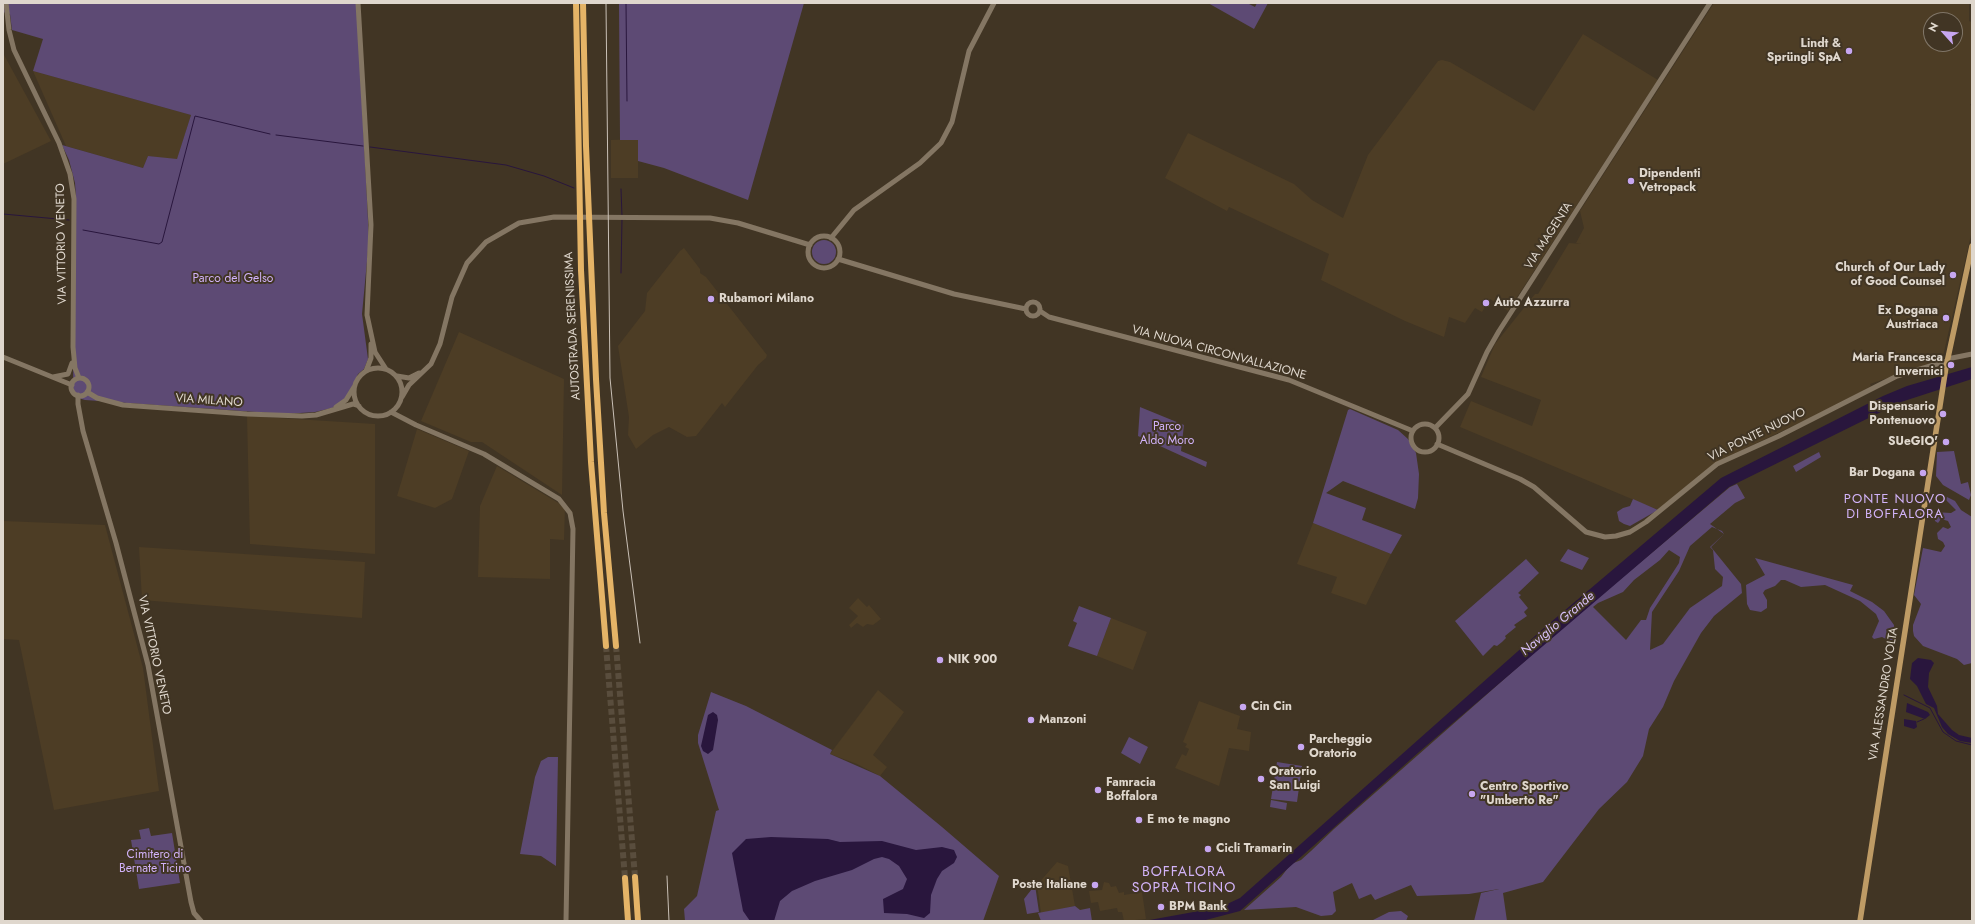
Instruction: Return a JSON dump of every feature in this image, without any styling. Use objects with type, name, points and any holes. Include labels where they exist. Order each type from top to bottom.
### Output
[{"type":"highway","name":"AUTOSTRADA SERENISSIMA","points":[[576,3],[580,270],[590,455],[606,646]]},
{"type":"highway","name":"AUTOSTRADA SERENISSIMA","points":[[583,3],[586,146],[596,379],[604,513],[616,646]]},
{"type":"highway","points":[[635,877],[638,921]]},
{"type":"highway","points":[[625,878],[628,921]]},
{"type":"main road","name":"VIA ALESSANDRO VOLTA","points":[[1860,921],[1946,364],[1972,246]]},
{"type":"street","name":"VIA VITTORIO VENETO","points":[[6,3],[9,30],[14,50],[59,143],[72,180],[74,199],[73,359],[79,378]]},
{"type":"street","points":[[358,3],[371,225],[367,315],[371,339],[372,358],[366,371],[356,383],[356,399],[359,406],[365,412],[381,416],[391,412],[399,404],[409,385],[431,364],[440,344],[452,297],[459,278],[477,250],[496,234],[519,223],[542,218],[710,218],[738,223],[810,245]]},
{"type":"street","points":[[831,238],[854,210],[924,161],[941,143],[952,122],[969,51],[994,3]]},
{"type":"street","name":"VIA MAGENTA","points":[[1435,428],[1468,394],[1487,352],[1499,331],[1710,3]]},
{"type":"street","points":[[822,236],[831,238],[840,249],[838,259],[832,266],[818,267],[814,264],[809,255],[810,245],[813,241],[822,236]]},
{"type":"street","points":[[838,259],[954,294],[1026,309],[1031,316],[1040,311],[1040,306],[1035,302],[1028,303],[1026,309]]},
{"type":"street","name":"VIA NUOVA CIRCONVALLAZIONE","points":[[1040,311],[1049,317],[1289,380],[1413,432]]},
{"type":"street","points":[[371,339],[375,352],[386,369],[397,376],[409,378],[422,372]]},
{"type":"street","name":"VIA PONTE NUOVO","points":[[1438,444],[1520,479],[1534,487],[1586,532],[1605,537],[1616,536],[1630,532],[1646,522],[1717,464],[1779,436],[1897,376],[1946,364],[1952,358],[1972,354]]},
{"type":"street","points":[[3,357],[72,385]]},
{"type":"street","points":[[52,377],[68,374],[73,359]]},
{"type":"street","points":[[366,371],[374,368],[386,369]]},
{"type":"street","points":[[397,376],[402,390],[402,397]]},
{"type":"street","points":[[79,378],[87,381],[89,386],[88,392],[83,395],[78,395],[72,390],[74,380],[79,378]]},
{"type":"street","name":"VIA MILANO","points":[[332,410],[346,400],[356,383]]},
{"type":"street","name":"VIA MILANO","points":[[88,392],[108,401],[146,406],[302,416],[353,404],[359,406]]},
{"type":"street","name":"VIA VITTORIO VENETO","points":[[78,395],[82,424],[147,658],[191,902],[194,913],[201,921]]},
{"type":"street","points":[[399,404],[402,414],[407,420]]},
{"type":"street","points":[[391,412],[484,454],[559,499],[570,514],[573,529],[566,921]]},
{"type":"street","points":[[1423,424],[1435,428],[1439,436],[1438,444],[1427,451],[1419,450],[1412,440],[1413,432],[1416,428],[1423,424]]},
{"type":"shaded area","points":[[1714,3],[1969,3],[1969,21],[1972,22],[1972,104],[1970,104],[1972,108],[1972,231],[1941,360],[1870,384],[1871,386],[1845,401],[1715,463],[1658,510],[1460,427],[1471,401],[1532,426],[1541,400],[1481,377],[1495,344],[1535,294],[1538,294],[1569,243],[1581,244],[1576,243],[1584,228],[1580,211]]},
{"type":"shaded area","points":[[1583,34],[1658,80],[1508,311],[1490,299],[1482,312],[1475,308],[1465,323],[1449,317],[1444,337],[1405,321],[1321,280],[1329,254],[1229,207],[1227,211],[1165,178],[1188,133],[1294,184],[1312,200],[1343,218],[1368,155],[1438,61],[1442,60],[1450,62],[1534,111]]},
{"type":"shaded area","points":[[3,53],[51,141],[3,164]]},
{"type":"shaded area","points":[[33,71],[191,115],[177,160],[148,156],[143,168],[66,146]]},
{"type":"shaded area","points":[[638,139],[638,178],[611,178],[611,140]]},
{"type":"shaded area","points":[[684,248],[700,269],[700,273],[706,277],[767,355],[725,407],[722,403],[696,436],[687,437],[669,427],[653,435],[636,449],[628,435],[629,417],[618,346],[645,311],[647,293]]},
{"type":"shaded area","points":[[459,332],[564,379],[562,495],[482,442],[471,442],[421,421]]},
{"type":"shaded area","points":[[247,416],[375,424],[375,554],[250,544]]},
{"type":"shaded area","points":[[417,429],[469,451],[452,499],[435,508],[397,496]]},
{"type":"shaded area","points":[[497,466],[565,507],[564,540],[550,539],[550,579],[478,577],[480,506]]},
{"type":"shaded area","points":[[3,521],[105,525],[143,668],[159,791],[54,810],[19,640],[3,639]]},
{"type":"shaded area","points":[[1313,523],[1391,554],[1366,605],[1331,593],[1337,577],[1297,564]]},
{"type":"shaded area","points":[[139,547],[365,562],[362,618],[142,600]]},
{"type":"shaded area","points":[[858,598],[867,607],[869,605],[881,619],[873,625],[867,624],[863,627],[857,623],[851,628],[849,625],[858,616],[849,608]]},
{"type":"shaded area","points":[[1111,618],[1147,632],[1133,670],[1097,656]]},
{"type":"shaded area","points":[[878,690],[904,712],[873,755],[887,767],[880,776],[857,764],[830,754]]},
{"type":"shaded area","points":[[1199,701],[1240,716],[1237,729],[1251,732],[1249,751],[1229,748],[1219,786],[1175,768],[1182,754],[1186,756],[1189,749],[1185,747],[1187,744],[1183,742]]},
{"type":"shaded area","points":[[1057,862],[1068,866],[1075,906],[1041,913],[1037,885]]},
{"type":"shaded area","points":[[1104,882],[1109,883],[1111,887],[1116,886],[1119,893],[1124,892],[1124,895],[1142,892],[1146,919],[1124,921],[1122,912],[1118,912],[1117,908],[1100,911],[1098,902],[1091,903],[1089,891],[1102,890]]},
{"type":"green space","name":"Parco del Gelso","points":[[3,3],[357,3],[369,240],[362,314],[368,359],[364,369],[358,374],[351,390],[343,401],[332,408],[315,412],[285,414],[85,400],[75,397],[73,387],[76,197],[75,183],[69,160],[62,145],[143,168],[148,156],[177,159],[191,115],[33,71],[43,39],[12,30],[10,14],[3,12]]},
{"type":"green space","points":[[619,3],[804,3],[748,200],[664,168],[638,161],[638,140],[620,140]]},
{"type":"green space","points":[[1208,3],[1247,3],[1255,7],[1257,3],[1268,3],[1254,29]]},
{"type":"green space","points":[[824,240],[829,241],[835,247],[835,257],[829,263],[824,264],[819,263],[813,257],[812,252],[813,247],[819,241]]},
{"type":"green space","name":"Parco Aldo Moro","points":[[1140,407],[1184,425],[1181,451],[1207,462],[1206,467],[1138,436]]},
{"type":"green space","points":[[1350,409],[1398,430],[1408,439],[1416,453],[1419,474],[1418,498],[1415,509],[1343,481],[1326,493],[1366,508],[1362,520],[1402,535],[1391,554],[1313,523],[1348,410]]},
{"type":"green space","points":[[1954,451],[1961,484],[1968,482],[1971,495],[1969,500],[1943,485],[1936,476],[1937,452]]},
{"type":"green space","points":[[1819,452],[1821,457],[1796,472],[1793,466]]},
{"type":"green space","points":[[1737,484],[1745,498],[1735,503],[1710,524],[1717,529],[1712,527],[1690,546],[1679,571],[1652,612],[1650,650],[1663,644],[1690,608],[1722,586],[1723,577],[1715,569],[1713,550],[1710,547],[1724,534],[1711,547],[1741,584],[1742,593],[1714,616],[1701,633],[1674,681],[1663,707],[1649,729],[1643,756],[1627,782],[1599,809],[1543,882],[1503,893],[1507,921],[1474,921],[1481,893],[1499,889],[1469,894],[1417,896],[1411,885],[1375,900],[1371,894],[1359,899],[1352,883],[1333,892],[1336,911],[1332,915],[1321,916],[1296,907],[1244,910],[1281,877],[1291,864],[1301,860],[1334,829],[1560,630],[1730,487]],"holes":[[[1669,550],[1680,557],[1679,563],[1650,608],[1646,620],[1641,620],[1626,640],[1593,607],[1598,603],[1623,592],[1634,580],[1660,560]]]},
{"type":"green space","points":[[1947,497],[1955,501],[1961,510],[1972,517],[1972,663],[1964,665],[1957,659],[1923,646],[1914,636],[1913,631],[1913,625],[1921,604],[1914,595],[1923,548],[1941,552],[1945,546],[1943,542],[1938,539],[1937,533],[1943,527],[1948,529],[1951,527],[1948,521],[1941,519],[1938,523],[1935,521],[1934,512],[1951,513],[1956,510],[1945,499]]},
{"type":"green space","points":[[1633,499],[1658,510],[1630,526],[1624,524],[1619,521],[1617,512],[1630,506]]},
{"type":"green space","points":[[1568,549],[1589,558],[1582,570],[1560,561]]},
{"type":"green space","points":[[1755,558],[1853,585],[1850,591],[1872,602],[1884,611],[1894,625],[1895,639],[1892,642],[1882,637],[1874,639],[1872,637],[1879,621],[1876,614],[1860,601],[1825,585],[1801,587],[1785,580],[1781,580],[1775,586],[1765,590],[1763,593],[1767,600],[1767,608],[1761,612],[1750,610],[1747,604],[1746,585],[1765,575]]},
{"type":"green space","points":[[1526,559],[1539,573],[1518,593],[1521,595],[1519,597],[1528,608],[1524,612],[1527,616],[1514,625],[1516,627],[1505,636],[1506,638],[1502,642],[1497,646],[1494,645],[1483,656],[1455,621]]},
{"type":"green space","points":[[1079,606],[1111,618],[1097,656],[1068,646],[1077,623],[1073,621]]},
{"type":"green space","points":[[711,692],[746,706],[832,750],[830,754],[880,776],[942,827],[999,876],[983,921],[685,921],[684,909],[697,896],[716,811],[719,810],[698,743],[698,735]]},
{"type":"green space","points":[[1129,737],[1148,747],[1140,764],[1121,753]]},
{"type":"green space","points":[[548,757],[558,757],[556,866],[541,856],[520,854],[535,777],[541,761]]},
{"type":"green space","points":[[1277,762],[1302,766],[1297,802],[1271,799]]},
{"type":"green space","points":[[1271,800],[1287,803],[1286,810],[1270,807]]},
{"type":"green space","name":"Cimitero di Bernate Ticino","points":[[149,828],[151,836],[172,833],[180,883],[139,889],[131,840],[141,839],[139,830]]},
{"type":"green space","points":[[1035,885],[1039,912],[1027,914],[1024,899]]},
{"type":"green space","points":[[1075,906],[1080,910],[1090,908],[1092,921],[1041,921],[1038,913]]},
{"type":"green space","points":[[1401,911],[1408,916],[1406,921],[1371,921],[1389,912]]},
{"type":"water","name":"Naviglio Grande","points":[[1972,367],[1972,379],[1901,402],[1729,487],[1419,752],[1240,911],[1202,921],[1144,921],[1210,909],[1225,905],[1240,898],[1544,628],[1721,478],[1883,396],[1907,386]]},
{"type":"water","points":[[1918,658],[1931,660],[1934,663],[1929,673],[1928,687],[1937,706],[1938,714],[1952,730],[1959,735],[1972,738],[1972,743],[1960,741],[1948,734],[1942,727],[1934,708],[1926,704],[1917,686],[1910,679],[1912,663]]},
{"type":"water","points":[[1907,703],[1928,712],[1930,715],[1925,719],[1906,712]]},
{"type":"water","points":[[713,712],[717,715],[718,720],[713,750],[708,754],[703,751],[701,746],[708,715]]},
{"type":"water","points":[[1904,719],[1916,721],[1917,727],[1914,729],[1904,726]]},
{"type":"water","points":[[771,837],[828,839],[840,842],[882,841],[916,850],[942,847],[954,850],[957,857],[954,863],[942,871],[937,879],[931,895],[930,913],[924,918],[907,914],[884,913],[883,899],[903,889],[907,879],[899,866],[889,859],[882,857],[874,859],[852,870],[815,881],[792,891],[780,901],[774,921],[750,921],[743,911],[732,853],[746,839]]},
{"type":"waterway","points":[[626,3],[627,101]]},
{"type":"waterway","points":[[83,230],[159,244],[162,242],[195,116],[270,134]]},
{"type":"waterway","points":[[276,135],[363,146]]},
{"type":"waterway","points":[[370,147],[506,165],[544,176],[574,188]]},
{"type":"waterway","points":[[621,189],[622,216]]},
{"type":"waterway","points":[[3,214],[69,220]]},
{"type":"waterway","points":[[621,273],[622,219]]},
{"type":"waterway","points":[[1904,695],[1930,708],[1943,732],[1956,741],[1972,745]]},
{"type":"waterway","points":[[1917,722],[1924,719]]},
{"type":"tunnel","points":[[606,646],[625,878]]},
{"type":"tunnel","points":[[616,646],[635,877]]},
{"type":"railway","points":[[606,3],[610,378],[623,511],[640,643]]},
{"type":"railway","points":[[667,876],[669,921]]},
{"type":"place","name":"Lindt & Sprüngli SpA","points":[[1849,51]]},
{"type":"place","name":"Dipendenti Vetropack","points":[[1631,181]]},
{"type":"place","name":"Church of Our Lady of Good Counsel","points":[[1953,275]]},
{"type":"place","name":"Rubamori Milano","points":[[711,299]]},
{"type":"place","name":"Auto Azzurra","points":[[1486,303]]},
{"type":"place","name":"Ex Dogana Austriaca","points":[[1946,318]]},
{"type":"place","name":"Maria Francesca Invernici","points":[[1951,365]]},
{"type":"place","name":"Dispensario Pontenuovo","points":[[1943,414]]},
{"type":"place","name":"SUeGIO'","points":[[1946,442]]},
{"type":"place","name":"Bar Dogana","points":[[1923,473]]},
{"type":"place","name":"NIK 900","points":[[940,660]]},
{"type":"place","name":"Cin Cin","points":[[1243,707]]},
{"type":"place","name":"Manzoni","points":[[1031,720]]},
{"type":"place","name":"Parcheggio Oratorio","points":[[1301,747]]},
{"type":"place","name":"Oratorio San Luigi","points":[[1261,779]]},
{"type":"place","name":"Famracia Boffalora","points":[[1098,790]]},
{"type":"place","name":"Centro Sportivo \"Umberto Re\"","points":[[1472,794]]},
{"type":"place","name":"E mo te magno","points":[[1139,820]]},
{"type":"place","name":"Cicli Tramarin","points":[[1208,849]]},
{"type":"place","name":"Poste Italiane","points":[[1095,885]]},
{"type":"place","name":"BPM Bank","points":[[1161,907]]},
{"type":"district","name":"PONTE NUOVO DI BOFFALORA","points":[[1895,508]]},
{"type":"district","name":"BOFFALORA SOPRA TICINO","points":[[1184,882]]}]
